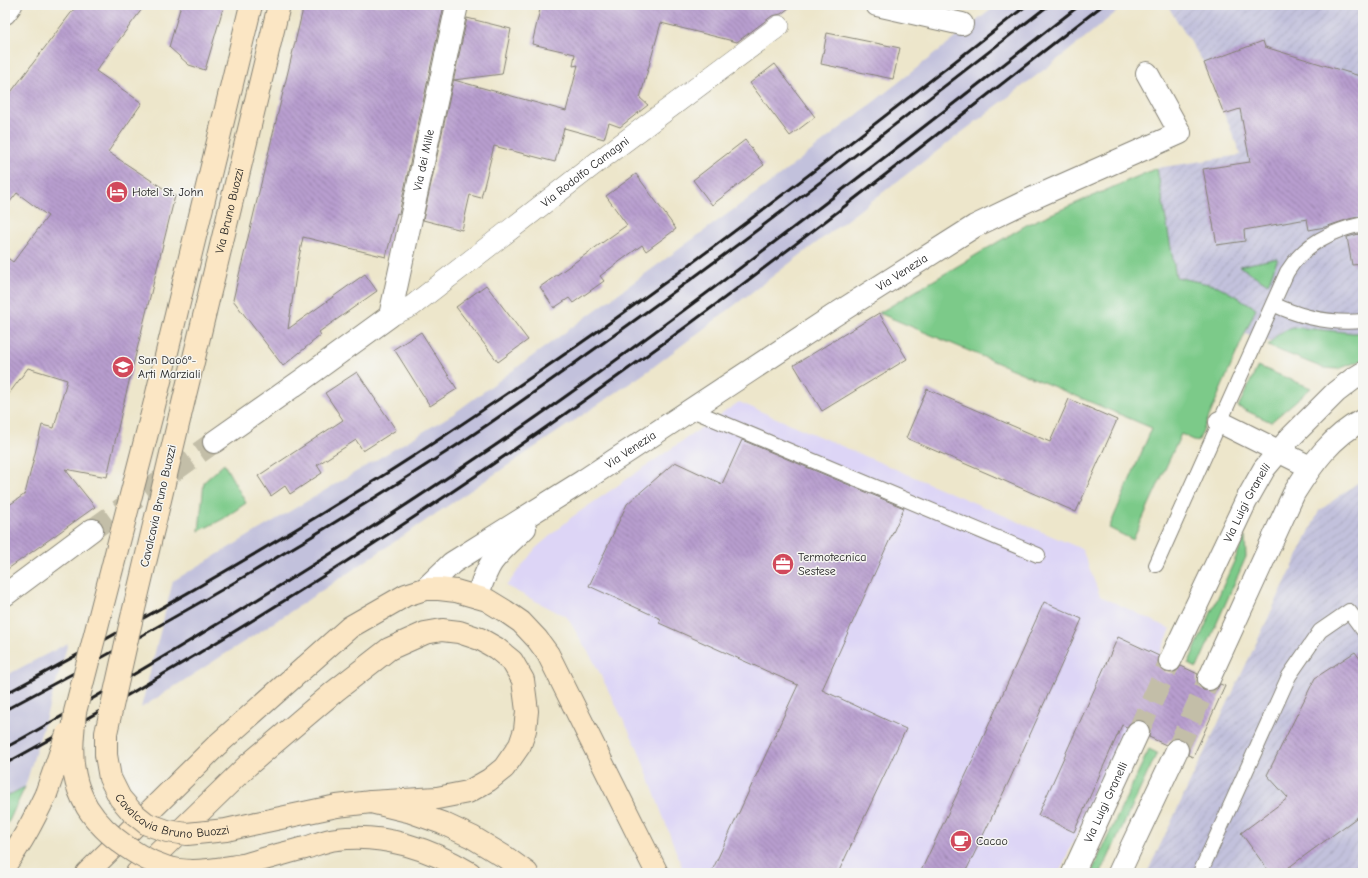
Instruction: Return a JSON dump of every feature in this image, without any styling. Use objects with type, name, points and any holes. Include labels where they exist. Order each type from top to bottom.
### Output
[{"type":"main road","points":[[5,865],[17,849],[33,822],[46,794],[75,712],[153,410],[252,5]]},
{"type":"main road","name":"Via Bruno Buozzi","points":[[180,416],[278,5]]},
{"type":"main road","name":"Cavalcavia Bruno Buozzi","points":[[180,416],[130,623],[106,733],[106,755],[110,778],[120,798],[132,812],[147,824],[167,831],[187,834],[226,830],[337,806],[371,802],[408,810],[442,822],[485,845],[527,873]]},
{"type":"main road","points":[[87,873],[217,745],[350,627],[406,595],[425,589],[456,591],[487,600],[521,622],[537,639],[548,654],[657,873]]},
{"type":"main road","points":[[137,873],[248,765],[335,691],[388,649],[425,633],[442,630],[459,632],[480,639],[491,645],[512,661],[523,680],[527,711],[525,730],[520,745],[504,768],[489,780],[468,792],[437,798],[371,802]]},
{"type":"main road","points":[[75,712],[72,738],[72,761],[81,794],[88,808],[103,827],[126,847],[168,868],[193,870],[243,865],[335,839],[356,837],[382,839],[435,855],[470,873]]},
{"type":"street","points":[[5,13],[11,5]]},
{"type":"street","name":"Via dei Mille","points":[[390,316],[457,5]]},
{"type":"street","points":[[877,5],[962,24]]},
{"type":"street","name":"Via Rodolfo Camagni","points":[[390,316],[412,306],[592,166],[779,26]]},
{"type":"street","name":"Via Venezia","points":[[425,589],[452,563],[584,481],[834,316],[975,226],[1180,133],[1148,73]]},
{"type":"street","points":[[214,442],[390,316]]},
{"type":"street","name":"Via Luigi Granelli","points":[[1170,661],[1246,501],[1258,479],[1279,450],[1336,392],[1363,373]]},
{"type":"street","points":[[1209,679],[1289,505],[1310,467],[1331,444],[1348,429],[1363,420]]},
{"type":"street","points":[[1220,422],[1279,450],[1310,467]]},
{"type":"street","name":"Via Venezia","points":[[477,597],[483,579],[491,563],[510,542],[584,481]]},
{"type":"street","points":[[5,595],[92,530]]},
{"type":"street","name":"Via Luigi Granelli","points":[[1073,873],[1138,732]]},
{"type":"street","points":[[1118,873],[1177,750]]},
{"type":"lane","points":[[1156,565],[1287,272],[1297,257],[1312,244],[1348,228],[1363,224]]},
{"type":"lane","points":[[1272,304],[1288,311],[1315,319],[1363,321]]},
{"type":"lane","points":[[692,410],[1038,555]]},
{"type":"lane","points":[[1200,873],[1289,676],[1320,631],[1349,611],[1363,630]]},
{"type":"shaded area","points":[[997,5],[1125,5],[1066,53],[648,371],[287,614],[141,708],[173,581],[453,414],[778,177]]},
{"type":"shaded area","points":[[1167,5],[1363,5],[1363,352],[1333,361],[1183,315],[1157,168],[1241,155],[1204,63]]},
{"type":"shaded area","points":[[739,402],[1082,549],[1100,596],[1171,629],[1059,873],[684,873],[638,749],[593,660],[567,617],[506,586],[536,548],[572,517]]},
{"type":"shaded area","points":[[1363,479],[1363,873],[1147,873],[1319,511]]},
{"type":"shaded area","points":[[68,643],[25,787],[5,797],[5,676]]},
{"type":"green space","points":[[1157,168],[1176,277],[1218,286],[1256,308],[1198,442],[1181,434],[1133,540],[1109,528],[1152,428],[879,313],[1028,224]]},
{"type":"green space","points":[[1278,258],[1268,284],[1239,266]]},
{"type":"green space","points":[[1292,327],[1354,333],[1363,332],[1363,360],[1338,369],[1323,368],[1268,346],[1278,334]]},
{"type":"green space","points":[[1258,366],[1311,388],[1271,422],[1238,407]]},
{"type":"green space","points":[[224,464],[246,503],[223,519],[199,531],[204,482]]},
{"type":"green space","points":[[1245,537],[1246,557],[1197,668],[1188,664]]},
{"type":"green space","points":[[1149,749],[1157,753],[1101,873],[1091,873]]},
{"type":"green space","points":[[25,787],[9,821],[5,826],[5,797]]},
{"type":"building","points":[[77,5],[145,5],[96,71],[142,103],[108,152],[175,196],[107,477],[65,469],[95,507],[5,571],[5,508],[25,494],[42,425],[54,428],[67,380],[28,368],[5,399],[5,256],[13,262],[48,216],[17,193],[5,208],[5,100]]},
{"type":"building","points":[[181,5],[224,5],[205,70],[189,65],[169,47]]},
{"type":"building","points":[[304,5],[444,5],[399,214],[397,213],[386,257],[303,237],[288,329],[365,274],[377,291],[319,332],[321,335],[283,366],[233,300]]},
{"type":"building","points":[[541,5],[793,5],[781,14],[772,16],[737,42],[661,23],[640,98],[648,105],[620,127],[609,123],[604,139],[564,128],[555,162],[494,146],[481,198],[470,195],[462,230],[423,220],[467,18],[511,29],[502,74],[454,80],[566,111],[578,65],[573,66],[575,54],[532,44]]},
{"type":"building","points":[[827,33],[900,48],[893,79],[821,64]]},
{"type":"building","points":[[1263,41],[1265,47],[1363,77],[1363,216],[1309,230],[1307,219],[1244,230],[1245,241],[1217,245],[1203,169],[1250,162],[1240,109],[1224,114],[1204,63]]},
{"type":"building","points":[[775,64],[815,117],[790,136],[750,83]]},
{"type":"building","points":[[745,140],[764,165],[712,205],[693,180]]},
{"type":"building","points":[[636,174],[676,229],[646,251],[642,245],[600,276],[604,281],[573,303],[569,298],[554,308],[540,287],[627,225],[606,196]]},
{"type":"building","points":[[1363,233],[1363,264],[1352,265],[1347,237]]},
{"type":"building","points":[[486,285],[528,340],[498,362],[456,307]]},
{"type":"building","points":[[879,313],[907,359],[822,411],[794,365]]},
{"type":"building","points":[[421,332],[457,389],[430,406],[394,349]]},
{"type":"building","points":[[357,372],[396,430],[363,451],[356,440],[317,465],[322,473],[290,494],[285,486],[271,496],[258,476],[343,420],[325,393]]},
{"type":"building","points":[[927,389],[1050,442],[1069,399],[1117,420],[1076,512],[906,438]]},
{"type":"building","points":[[742,440],[904,508],[822,690],[906,729],[838,873],[711,873],[798,685],[659,623],[661,619],[589,586],[627,504],[675,462],[722,484]]},
{"type":"building","points":[[1044,602],[1082,619],[1010,779],[965,873],[920,873],[972,762]]},
{"type":"building","points":[[1118,637],[1159,656],[1158,662],[1160,668],[1165,672],[1171,673],[1177,671],[1181,666],[1198,674],[1197,681],[1203,690],[1211,691],[1217,689],[1220,684],[1225,686],[1193,757],[1188,755],[1189,749],[1187,743],[1182,739],[1176,738],[1170,740],[1166,745],[1149,737],[1150,731],[1148,725],[1143,721],[1136,720],[1131,722],[1127,727],[1122,725],[1074,832],[1038,815]]},
{"type":"building","points":[[1355,652],[1363,663],[1363,813],[1281,873],[1270,873],[1241,833],[1288,798],[1267,775],[1315,678]]},
{"type":"tunnel","points":[[92,530],[214,442]]},
{"type":"tunnel","points":[[1138,732],[1170,661]]},
{"type":"tunnel","points":[[1177,750],[1209,679]]},
{"type":"railway","points":[[5,694],[172,602],[282,538],[390,471],[563,356],[610,323],[782,195],[1027,5]]},
{"type":"railway","points":[[5,710],[118,649],[285,553],[394,486],[484,427],[706,268],[821,182],[1049,5]]},
{"type":"railway","points":[[5,748],[123,681],[278,587],[409,503],[532,420],[759,254],[1080,5]]},
{"type":"railway","points":[[5,764],[90,717],[258,617],[422,512],[502,458],[582,402],[717,303],[828,219],[1103,5]]},
{"type":"place","name":"Hotel St. John","points":[[117,192]]},
{"type":"place","name":"San Dao6º- Arti Marziali","points":[[123,367]]},
{"type":"place","name":"Termotecnica Sestese","points":[[783,564]]},
{"type":"place","name":"Cacao","points":[[961,841]]}]
